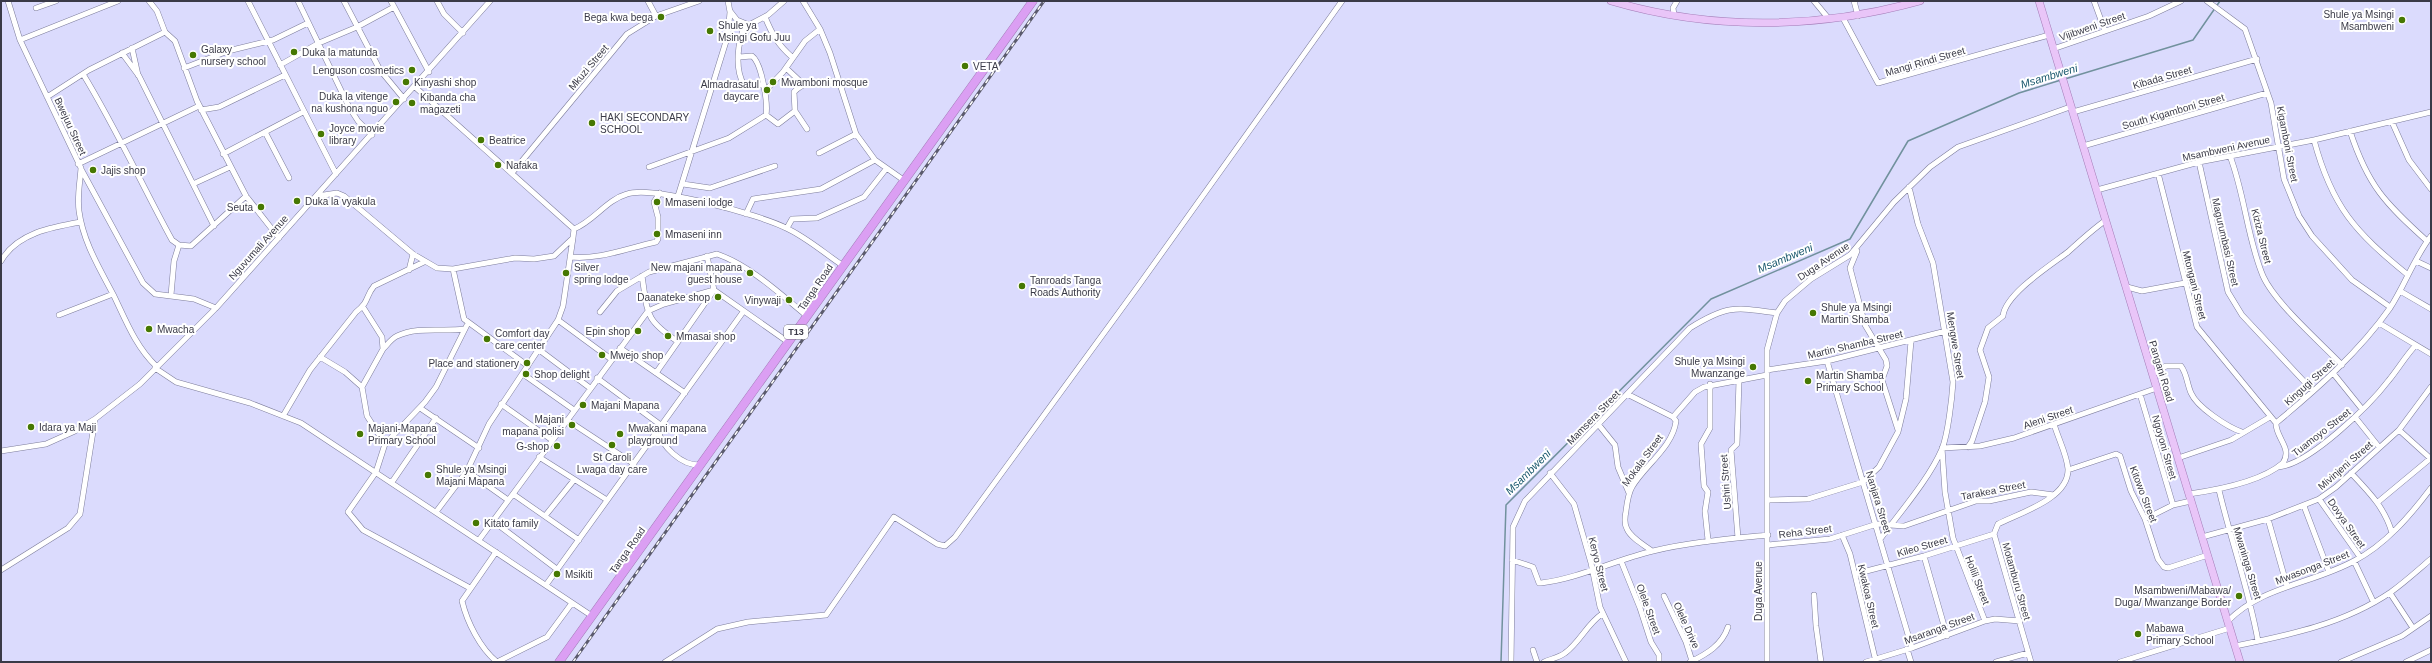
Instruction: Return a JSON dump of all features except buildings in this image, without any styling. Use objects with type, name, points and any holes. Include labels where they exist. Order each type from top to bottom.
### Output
[{"type":"highway","name":"Tanga Road","points":[[559,662],[808,316],[842,265],[905,181],[1033,1]]},
{"type":"main road","points":[[1611,1],[1639,9],[1674,15],[1720,21],[1758,23],[1830,20],[1858,16],[1897,4],[1920,1]]},
{"type":"main road","name":"Pangani Road","points":[[2039,2],[2240,662]]},
{"type":"street","name":"Bwejuu Street","points":[[8,1],[20,40],[80,166],[78,192],[81,222],[98,268],[145,356],[156,367],[176,382],[250,403],[300,423],[392,482],[592,616]]},
{"type":"street","points":[[36,8],[56,1]]},
{"type":"street","points":[[20,40],[118,1]]},
{"type":"street","points":[[149,1],[156,11],[165,32],[175,41],[200,108],[230,167],[246,196],[278,238]]},
{"type":"street","points":[[248,1],[303,112],[336,174]]},
{"type":"street","points":[[298,1],[349,107],[358,121],[372,135]]},
{"type":"street","points":[[344,1],[380,70],[404,99]]},
{"type":"street","points":[[391,1],[429,72]]},
{"type":"street","points":[[437,1],[444,14],[463,33]]},
{"type":"street","name":"Nguvumali Avenue","points":[[1,451],[46,444],[75,431],[95,419],[140,384],[216,308],[429,72],[490,1]]},
{"type":"street","points":[[648,1],[656,16]]},
{"type":"street","name":"Mkuzi Street","points":[[512,173],[627,34],[656,16],[699,1]]},
{"type":"street","points":[[678,196],[693,152],[728,35],[728,1]]},
{"type":"street","points":[[764,88],[744,84],[740,76],[738,42],[745,25],[764,17],[784,1]]},
{"type":"street","points":[[803,1],[820,29],[856,134],[875,160],[905,181]]},
{"type":"street","points":[[665,662],[717,629],[748,622],[826,615],[894,517],[937,544],[945,546],[955,537],[1144,279],[1342,1]]},
{"type":"street","points":[[1674,15],[1673,8],[1676,1]]},
{"type":"street","points":[[1814,1],[1830,20]]},
{"type":"street","points":[[1854,1],[1858,16]]},
{"type":"street","points":[[2094,1],[2105,31]]},
{"type":"street","name":"Vijibweni Street","points":[[2053,49],[2149,16],[2181,1]]},
{"type":"street","name":"Kigamboni Street","points":[[2208,2],[2244,27],[2257,59],[2271,103],[2284,179],[2299,216],[2312,236],[2352,280],[2390,307]]},
{"type":"street","points":[[280,65],[319,43],[357,27],[394,7]]},
{"type":"street","points":[[729,8],[737,20],[745,25]]},
{"type":"street","points":[[764,17],[780,47],[792,57]]},
{"type":"street","name":"Mangi Rindi Street","points":[[1843,18],[1878,83],[2049,35]]},
{"type":"street","points":[[184,68],[214,56],[274,40],[308,24]]},
{"type":"street","points":[[764,88],[786,68],[792,57],[805,41],[820,29]]},
{"type":"street","points":[[47,97],[83,74],[165,32]]},
{"type":"street","points":[[132,48],[138,76]]},
{"type":"street","points":[[122,53],[138,76],[214,226]]},
{"type":"street","points":[[739,57],[754,57],[764,88],[766,115],[778,124],[795,111]]},
{"type":"street","name":"Kibada Street","points":[[2071,109],[2257,59]]},
{"type":"street","points":[[786,68],[803,84]]},
{"type":"street","points":[[83,74],[106,112],[120,143],[172,240],[179,245],[191,246],[246,196]]},
{"type":"street","points":[[216,308],[194,298],[155,294],[143,283],[80,166],[120,143],[161,124],[200,108],[219,107],[285,75]]},
{"type":"street","points":[[807,129],[795,111],[794,92],[803,84],[839,81]]},
{"type":"street","points":[[415,87],[549,205],[567,225],[574,229]]},
{"type":"street","name":"South Kigamboni Street","points":[[2083,146],[2268,93]]},
{"type":"street","name":"Duga Avenue","points":[[1767,662],[1767,350],[1777,314],[1794,292],[1858,248],[1894,202],[1930,167],[1958,147],[2071,109]]},
{"type":"street","points":[[224,154],[303,112]]},
{"type":"street","name":"Msambweni Avenue","points":[[2097,190],[2199,162],[2314,140],[2431,112]]},
{"type":"street","points":[[649,167],[729,138],[766,115]]},
{"type":"street","points":[[2392,122],[2409,160],[2431,189]]},
{"type":"street","points":[[2350,131],[2357,152],[2373,185],[2390,208],[2427,241]]},
{"type":"street","points":[[265,132],[290,178]]},
{"type":"street","points":[[819,153],[856,134]]},
{"type":"street","points":[[2314,140],[2323,173],[2351,223],[2374,247],[2408,274]]},
{"type":"street","name":"Kiziza Street","points":[[2230,156],[2244,202],[2253,246],[2264,277],[2276,295],[2342,365]]},
{"type":"street","points":[[746,214],[753,198],[821,189],[875,160]]},
{"type":"street","name":"Magurumbasi Street","points":[[2199,162],[2228,292],[2242,315],[2313,391]]},
{"type":"street","points":[[683,184],[710,188],[775,166]]},
{"type":"street","points":[[193,184],[230,167]]},
{"type":"street","points":[[787,228],[792,219],[817,218],[864,198],[886,169]]},
{"type":"street","name":"Mtongani Street","points":[[2158,173],[2197,327],[2276,423]]},
{"type":"street","name":"Mengwe Street","points":[[1881,538],[1923,480],[1942,448],[1952,401],[1953,382],[1946,331],[1933,263],[1918,224],[1909,187]]},
{"type":"street","points":[[436,512],[468,471],[489,424],[558,320],[563,306],[574,229],[627,193],[642,192],[678,196],[746,214],[787,228],[842,265]]},
{"type":"street","points":[[316,196],[338,193],[344,196],[412,254],[437,268],[453,269],[515,258],[534,259],[554,256],[573,238]]},
{"type":"street","points":[[570,257],[581,258],[604,254],[656,242],[658,217],[654,202],[660,194]]},
{"type":"street","points":[[1968,447],[1972,441],[1988,390],[1988,370],[1980,350],[1986,332],[2003,316],[2004,308],[2033,276],[2067,252],[2106,220]]},
{"type":"street","points":[[1,261],[6,252],[26,237],[51,227],[81,222]]},
{"type":"street","name":"Kingugi Street","points":[[2276,423],[2342,365],[2379,323],[2400,291],[2408,274],[2431,236]]},
{"type":"street","points":[[171,295],[179,245]]},
{"type":"street","points":[[1858,248],[1850,268],[1865,325],[1879,348],[1887,366],[1882,380],[1898,432]]},
{"type":"street","points":[[409,270],[412,254]]},
{"type":"street","points":[[600,312],[617,291],[642,276],[717,254],[728,258],[776,291],[808,316]]},
{"type":"street","points":[[707,256],[714,290],[743,312],[788,342]]},
{"type":"street","points":[[2416,261],[2431,268]]},
{"type":"street","points":[[283,416],[310,370],[356,312],[363,307],[374,286],[424,262]]},
{"type":"street","points":[[453,269],[462,314],[468,323],[528,366]]},
{"type":"street","points":[[642,276],[648,311],[657,328],[677,341]]},
{"type":"street","points":[[2127,287],[2142,291],[2185,283]]},
{"type":"street","points":[[479,540],[611,359],[648,311],[664,304],[714,290]]},
{"type":"street","points":[[656,373],[714,290]]},
{"type":"street","points":[[2400,291],[2431,309]]},
{"type":"street","points":[[59,315],[113,294]]},
{"type":"street","points":[[363,307],[382,337],[383,348]]},
{"type":"street","name":"Mamsera Street","points":[[1511,662],[1513,527],[1518,513],[1525,501],[1550,473],[1690,328],[1707,318],[1740,307],[1777,314]]},
{"type":"street","points":[[546,585],[743,312]]},
{"type":"street","points":[[558,320],[611,359]]},
{"type":"street","points":[[468,323],[436,387],[420,408],[386,444],[376,472],[348,512],[348,516],[362,530],[470,588]]},
{"type":"street","points":[[2379,323],[2415,346],[2431,354]]},
{"type":"street","points":[[362,387],[383,348],[396,336],[421,330],[447,332],[464,329]]},
{"type":"street","name":"Martin Shamba Street","points":[[1710,384],[1739,380],[1767,372],[1827,361],[1946,331]]},
{"type":"street","points":[[1768,500],[1808,499],[1863,482],[1879,467],[1898,432],[1906,399],[1911,341]]},
{"type":"street","name":"Tuamoyo Street","points":[[2278,467],[2296,463],[2355,417],[2389,380],[2415,346]]},
{"type":"street","points":[[620,348],[685,393]]},
{"type":"street","points":[[538,349],[590,388]]},
{"type":"street","points":[[320,357],[346,372],[362,387],[367,416],[386,444]]},
{"type":"street","name":"Nanjara Street","points":[[1827,361],[1881,538],[1910,649],[1911,662]]},
{"type":"street","points":[[2153,374],[2166,366],[2181,366],[2196,401],[2226,426],[2242,432]]},
{"type":"street","points":[[2333,373],[2362,409]]},
{"type":"street","points":[[523,374],[574,410]]},
{"type":"street","points":[[597,378],[660,428],[667,448],[685,462],[699,466]]},
{"type":"street","name":"Ushiri Street","points":[[1738,538],[1731,450],[1737,444],[1739,380]]},
{"type":"street","points":[[1627,394],[1673,417],[1695,392],[1710,384],[1710,428],[1702,444],[1704,486],[1708,492],[1706,511],[1708,540]]},
{"type":"street","name":"Mivinjeni Street","points":[[2202,536],[2268,519],[2319,499],[2351,473],[2399,430],[2431,387]]},
{"type":"street","name":"Aleni Street","points":[[1942,448],[1968,447],[1996,443],[2157,388]]},
{"type":"street","name":"Ngoyoni Street","points":[[2140,394],[2173,505]]},
{"type":"street","points":[[501,404],[552,440]]},
{"type":"street","points":[[420,408],[479,448]]},
{"type":"street","name":"Mokala Street","points":[[1652,551],[1631,535],[1626,528],[1625,516],[1629,493],[1675,428],[1676,421],[1673,417]]},
{"type":"street","points":[[2178,458],[2231,440],[2242,432],[2270,417]]},
{"type":"street","points":[[2355,417],[2379,447]]},
{"type":"street","points":[[392,482],[436,418]]},
{"type":"street","points":[[1,570],[68,528],[80,514],[95,419]]},
{"type":"street","points":[[567,420],[634,464]]},
{"type":"street","points":[[2145,518],[2190,498],[2244,482],[2278,467],[2285,460],[2286,453],[2276,423]]},
{"type":"street","points":[[1598,424],[1615,445],[1618,467],[1629,493]]},
{"type":"street","points":[[2054,424],[2068,470]]},
{"type":"street","points":[[2378,502],[2431,458],[2399,430]]},
{"type":"street","name":"Holili Street","points":[[1942,448],[1947,510],[1955,545],[1985,621]]},
{"type":"street","name":"Kitowo Street","points":[[2068,470],[2116,454],[2120,456],[2131,491],[2145,518],[2150,538],[2164,567],[2178,566],[2208,555]]},
{"type":"street","points":[[539,458],[607,500]]},
{"type":"street","name":"Motamburu Street","points":[[2031,662],[1994,534],[1998,524],[2040,506],[2054,495],[2062,485],[2068,470]]},
{"type":"street","points":[[468,471],[508,500]]},
{"type":"street","name":"Keryo Street","points":[[1550,473],[1574,504],[1593,571],[1602,614],[1626,662]]},
{"type":"street","points":[[2351,473],[2378,502],[2388,518],[2392,533]]},
{"type":"street","points":[[545,516],[574,480]]},
{"type":"street","name":"Mwasonga Street","points":[[2229,624],[2251,601],[2287,586],[2329,572],[2360,557],[2392,533],[2431,488]]},
{"type":"street","name":"Mwaninga Street","points":[[2219,490],[2228,530],[2251,601],[2258,641]]},
{"type":"street","name":"Tarakea Street","points":[[1891,524],[1909,524],[1976,501],[1989,501],[2031,492],[2054,495]]},
{"type":"street","points":[[513,494],[579,540]]},
{"type":"street","name":"Dovya Street","points":[[2319,499],[2360,557]]},
{"type":"street","points":[[2304,506],[2329,572]]},
{"type":"street","points":[[2268,519],[2287,586]]},
{"type":"street","points":[[493,521],[558,570]]},
{"type":"street","name":"Reha Street","points":[[1768,545],[1822,540],[1877,524],[1891,524]]},
{"type":"street","name":"Kwakoa Street","points":[[1842,534],[1855,574],[1864,620],[1876,661]]},
{"type":"street","name":"Kileo Street","points":[[1855,574],[1924,556],[1994,534]]},
{"type":"street","points":[[1512,560],[1533,567],[1538,583],[1541,584],[1593,571],[1621,560],[1652,551],[1708,540],[1768,535]]},
{"type":"street","points":[[496,552],[462,601],[488,654],[497,662],[546,637],[572,603]]},
{"type":"street","points":[[1924,556],[1947,636]]},
{"type":"street","points":[[2235,646],[2305,631],[2340,618],[2390,593],[2431,559]]},
{"type":"street","name":"Olele Street","points":[[1621,560],[1646,622],[1651,642],[1659,655],[1659,662]]},
{"type":"street","points":[[2354,561],[2373,601]]},
{"type":"street","points":[[2390,593],[2413,628]]},
{"type":"street","points":[[1814,595],[1821,662]]},
{"type":"street","name":"Olele Drive","points":[[1664,596],[1686,642],[1691,662]]},
{"type":"street","points":[[1544,662],[1564,654],[1579,640],[1591,622],[1602,614]]},
{"type":"street","points":[[2341,662],[2402,636],[2431,616]]},
{"type":"street","name":"Msaranga Street","points":[[1866,662],[1876,661],[1985,621],[1995,619],[2020,621]]},
{"type":"street","points":[[2120,662],[2229,624]]},
{"type":"street","points":[[1691,662],[1705,655],[1720,642],[1728,627]]},
{"type":"street","points":[[1533,650],[1537,662]]},
{"type":"street","points":[[2406,662],[2431,650]]},
{"type":"street","points":[[1996,662],[2028,652]]},
{"type":"waterway","name":"Msambweni","points":[[2065,79],[2193,40],[2220,1]]},
{"type":"waterway","name":"Msambweni","points":[[1501,662],[1506,505],[1711,299],[1850,239],[1908,141],[2019,93],[2061,80]]},
{"type":"railway","points":[[573,662],[1044,1]]},
{"type":"place","name":"Bega kwa bega","points":[[661,17]]},
{"type":"place","name":"Shule ya Msingi Msambweni","points":[[2402,20]]},
{"type":"place","name":"Shule ya Msingi Gofu Juu","points":[[710,31]]},
{"type":"place","name":"Duka la matunda","points":[[294,52]]},
{"type":"place","name":"Galaxy nursery school","points":[[193,55]]},
{"type":"place","name":"VETA","points":[[965,66]]},
{"type":"place","name":"Lenguson cosmetics","points":[[412,70]]},
{"type":"place","name":"Kinyashi shop","points":[[406,82]]},
{"type":"place","name":"Mwamboni mosque","points":[[773,82]]},
{"type":"place","name":"Almadrasatul daycare","points":[[767,90]]},
{"type":"place","name":"Duka la vitenge na kushona nguo","points":[[396,102]]},
{"type":"place","name":"Kibanda cha magazeti","points":[[412,103]]},
{"type":"place","name":"HAKI SECONDARY SCHOOL","points":[[592,123]]},
{"type":"place","name":"Joyce movie library","points":[[321,134]]},
{"type":"place","name":"Beatrice","points":[[481,140]]},
{"type":"place","name":"Nafaka","points":[[498,165]]},
{"type":"place","name":"Jajis shop","points":[[93,170]]},
{"type":"place","name":"Duka la vyakula","points":[[297,201]]},
{"type":"place","name":"Mmaseni lodge","points":[[657,202]]},
{"type":"place","name":"Seuta","points":[[261,207]]},
{"type":"place","name":"Mmaseni inn","points":[[657,234]]},
{"type":"place","name":"Silver spring lodge","points":[[566,273]]},
{"type":"place","name":"New majani mapana guest house","points":[[750,273]]},
{"type":"place","name":"Tanroads Tanga Roads Authority","points":[[1022,286]]},
{"type":"place","name":"Daanateke shop","points":[[718,297]]},
{"type":"place","name":"Vinywaji","points":[[789,300]]},
{"type":"place","name":"Shule ya Msingi Martin Shamba","points":[[1813,313]]},
{"type":"place","name":"Mwacha","points":[[149,329]]},
{"type":"place","name":"Epin shop","points":[[638,331]]},
{"type":"place","name":"Mmasai shop","points":[[668,336]]},
{"type":"place","name":"Comfort day care center","points":[[487,339]]},
{"type":"place","name":"Mwejo shop","points":[[602,355]]},
{"type":"place","name":"Place and stationery","points":[[527,363]]},
{"type":"place","name":"Shule ya Msingi Mwanzange","points":[[1753,367]]},
{"type":"place","name":"Shop delight","points":[[526,374]]},
{"type":"place","name":"Martin Shamba Primary School","points":[[1808,381]]},
{"type":"place","name":"Majani Mapana","points":[[583,405]]},
{"type":"place","name":"Majani mapana polisi","points":[[572,425]]},
{"type":"place","name":"Idara ya Maji","points":[[31,427]]},
{"type":"place","name":"Majani-Mapana Primary School","points":[[360,434]]},
{"type":"place","name":"Mwakani mapana playground","points":[[620,434]]},
{"type":"place","name":"St Caroli Lwaga day care","points":[[612,445]]},
{"type":"place","name":"G-shop","points":[[557,446]]},
{"type":"place","name":"Shule ya Msingi Majani Mapana","points":[[428,475]]},
{"type":"place","name":"Kitato family","points":[[476,523]]},
{"type":"place","name":"Msikiti","points":[[557,574]]},
{"type":"place","name":"Msambweni/Mabawa/ Duga/ Mwanzange Border","points":[[2239,596]]},
{"type":"place","name":"Mabawa Primary School","points":[[2138,634]]}]
